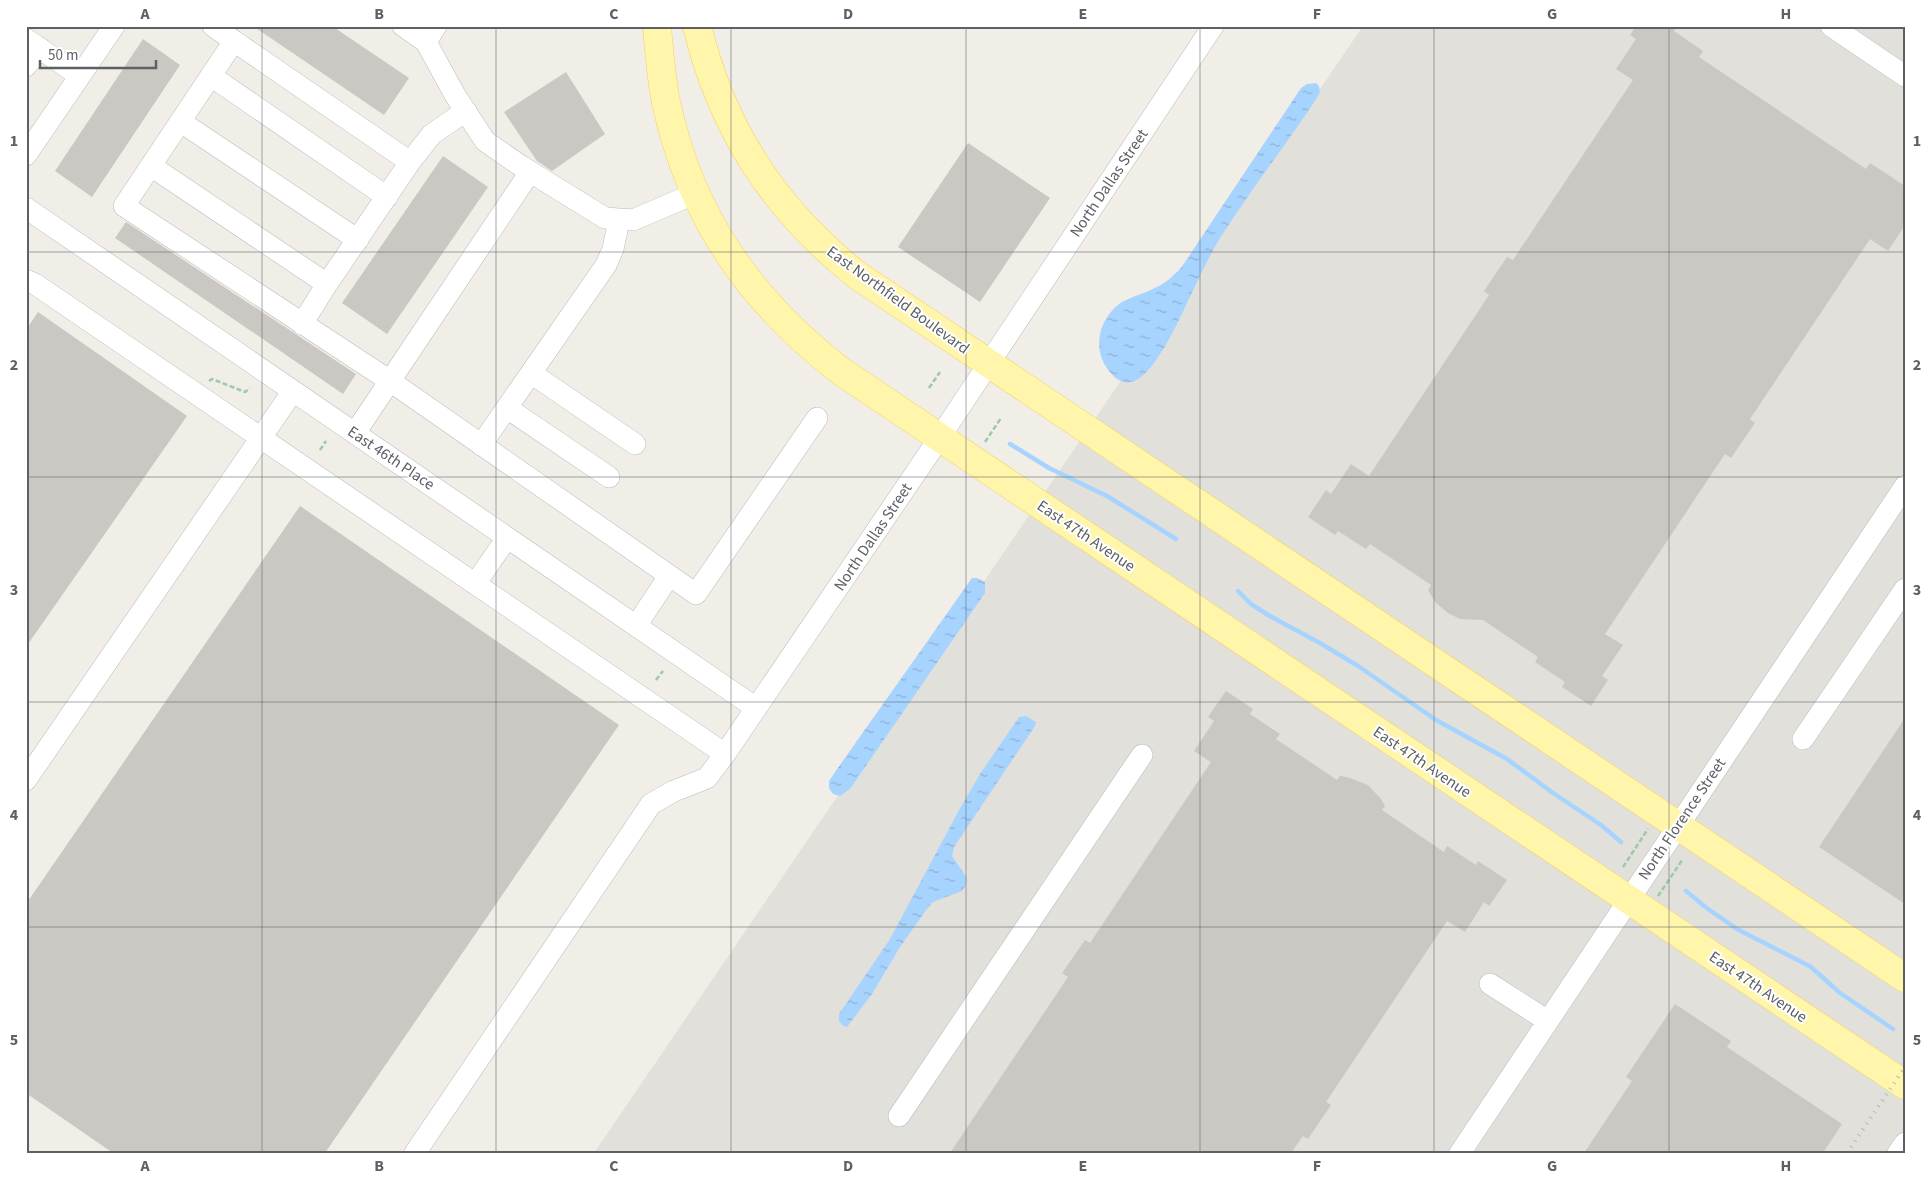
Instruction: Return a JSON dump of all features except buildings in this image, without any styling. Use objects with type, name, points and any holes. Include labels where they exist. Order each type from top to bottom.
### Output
[{"type":"main road","points":[[657,26],[666,102],[681,159],[718,238],[751,287],[780,319],[842,372],[940,437]]},
{"type":"main road","name":"East Northfield Boulevard","points":[[698,26],[713,81],[732,126],[765,179],[797,220],[834,257],[857,275],[988,364]]},
{"type":"main road","points":[[988,364],[1905,978]]},
{"type":"main road","name":"East 47th Avenue","points":[[940,437],[1905,1085]]},
{"type":"street","points":[[26,155],[114,26]]},
{"type":"street","points":[[213,26],[410,162]]},
{"type":"street","points":[[403,26],[431,34],[466,111],[486,141],[530,172],[605,218],[633,220],[696,193]]},
{"type":"street","name":"North Dallas Street","points":[[415,1153],[651,804],[674,791],[707,778],[725,754],[940,437],[1214,26]]},
{"type":"street","points":[[1831,26],[1905,76]]},
{"type":"street","points":[[234,42],[124,206],[390,382],[696,594],[817,418]]},
{"type":"street","points":[[26,66],[33,44],[80,76]]},
{"type":"street","points":[[211,76],[387,197]]},
{"type":"street","points":[[302,324],[410,162],[432,134],[466,111]]},
{"type":"street","points":[[181,122],[358,240]]},
{"type":"street","points":[[152,166],[327,284]]},
{"type":"street","points":[[355,433],[530,172]]},
{"type":"street","name":"East 46th Place","points":[[26,208],[756,708]]},
{"type":"street","points":[[482,445],[606,265],[613,250],[619,220]]},
{"type":"street","points":[[26,280],[43,289],[725,754]]},
{"type":"street","points":[[531,373],[635,444]]},
{"type":"street","points":[[26,780],[293,390]]},
{"type":"street","points":[[507,408],[609,477]]},
{"type":"street","name":"North Florence Street","points":[[1460,1153],[1905,486]]},
{"type":"street","points":[[476,584],[507,538]]},
{"type":"street","points":[[636,626],[669,576]]},
{"type":"street","points":[[1803,739],[1905,589]]},
{"type":"street","points":[[899,1116],[1142,756]]},
{"type":"street","points":[[1490,984],[1548,1021]]},
{"type":"street","points":[[1898,1153],[1905,1143]]},
{"type":"path","points":[[929,388],[940,372]]},
{"type":"path","points":[[204,387],[212,379],[245,392],[250,388]]},
{"type":"path","points":[[985,442],[1001,418]]},
{"type":"path","points":[[320,450],[326,441]]},
{"type":"path","points":[[656,680],[663,671]]},
{"type":"path","points":[[1623,866],[1650,826]]},
{"type":"path","points":[[1656,899],[1683,859]]},
{"type":"shaded area","points":[[1363,26],[1905,26],[1905,1153],[594,1153]]},
{"type":"water","points":[[1316,83],[1319,86],[1320,92],[1315,101],[1220,238],[1171,335],[1156,360],[1148,371],[1131,382],[1124,382],[1116,378],[1103,362],[1100,353],[1100,334],[1108,316],[1122,302],[1160,285],[1170,279],[1181,268],[1301,88],[1307,84]]},
{"type":"water","points":[[972,578],[985,582],[985,593],[850,789],[840,796],[833,794],[829,788],[829,781]]},
{"type":"water","points":[[1026,716],[1036,722],[1035,726],[954,847],[952,856],[967,878],[966,885],[962,891],[933,902],[926,910],[900,947],[872,994],[847,1027],[843,1026],[839,1021],[839,1014],[890,939],[980,774],[1019,717]]},
{"type":"waterway","points":[[1010,444],[1049,468],[1107,496],[1176,539]]},
{"type":"waterway","points":[[1238,591],[1251,604],[1358,666],[1436,720],[1507,759],[1601,825],[1621,842]]},
{"type":"waterway","points":[[1686,891],[1737,929],[1811,967],[1840,993],[1893,1029]]},
{"type":"railway","points":[[1847,1153],[1905,1067]]}]
